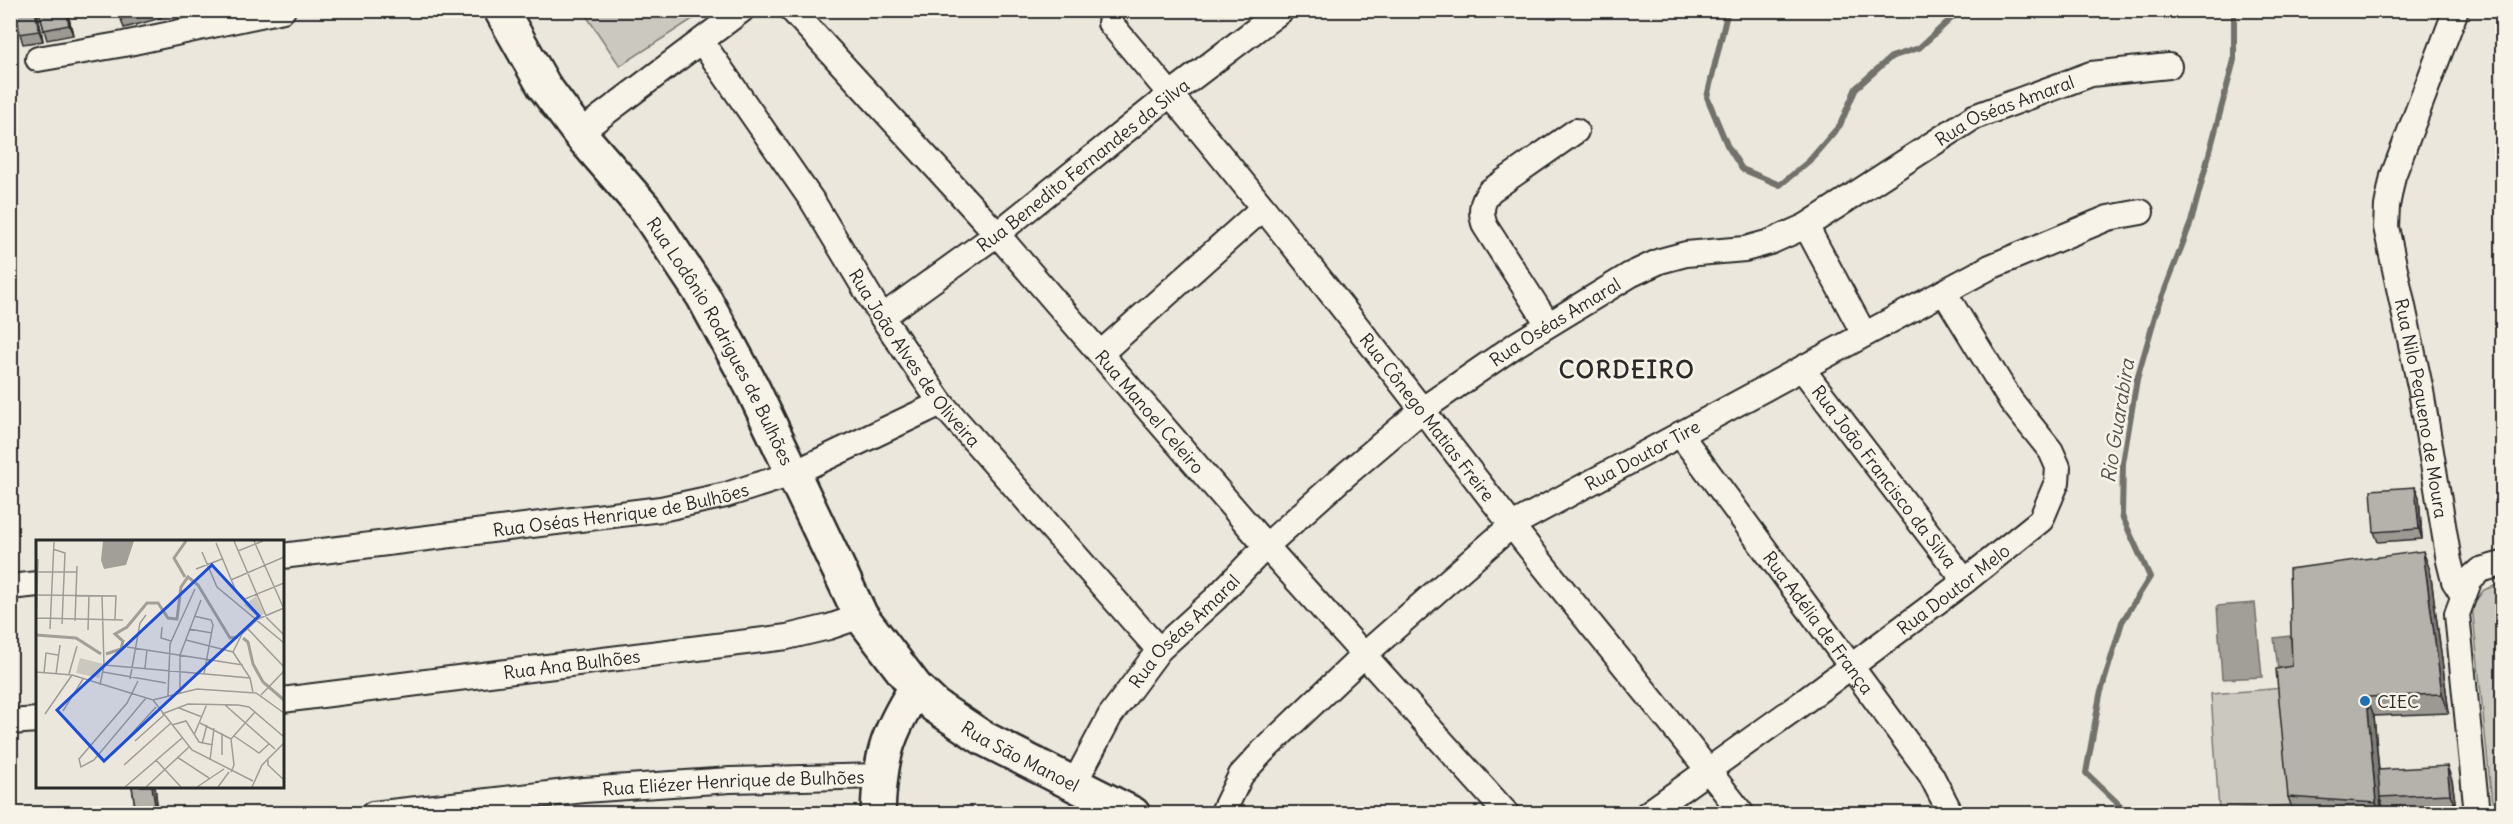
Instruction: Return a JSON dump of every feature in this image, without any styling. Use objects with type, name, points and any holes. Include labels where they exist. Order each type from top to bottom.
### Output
[{"type":"main road","name":"Rua Lodônio Rodrigues de Bulhões","points":[[501,10],[544,86],[579,133],[638,201],[679,256],[752,387],[861,616],[916,688]]},
{"type":"main road","points":[[878,813],[879,776],[886,742],[916,688]]},
{"type":"main road","name":"Rua São Manoel","points":[[916,688],[935,706],[983,738],[1133,813]]},
{"type":"street","points":[[38,59],[136,42],[283,10]]},
{"type":"street","points":[[579,133],[742,10]]},
{"type":"street","name":"Rua Manoel Celeiro","points":[[792,10],[997,234],[1266,546],[1507,813]]},
{"type":"street","name":"Rua Benedito Fernandes da Silva","points":[[882,317],[997,234],[1171,94],[1282,10]]},
{"type":"street","name":"Rua Nilo Pequeno de Moura","points":[[2456,10],[2393,176],[2387,206],[2386,227],[2421,391],[2449,561],[2454,581],[2463,595]]},
{"type":"street","name":"Rua Cônego Matias Freire","points":[[1110,23],[1263,208],[1742,813]]},
{"type":"street","name":"Rua João Alves de Oliveira","points":[[702,42],[813,202],[882,317],[941,403],[1159,650]]},
{"type":"street","name":"Rua Oséas Amaral","points":[[1074,784],[1110,716],[1159,650],[1215,599],[1266,546],[1423,409],[1548,324],[1660,261],[1686,254],[1745,249],[1770,242],[1806,226],[1974,117],[2091,74],[2169,66]]},
{"type":"street","points":[[1548,324],[1485,226],[1480,214],[1484,200],[1490,191],[1576,131]]},
{"type":"street","points":[[1101,354],[1263,208]]},
{"type":"street","name":"Rua Doutor Tire","points":[[1222,813],[1241,775],[1364,655],[1512,525],[1944,292],[2050,240],[2108,218],[2142,212]]},
{"type":"street","points":[[1806,226],[1864,334]]},
{"type":"street","name":"Rua Doutor Melo","points":[[1647,813],[1798,706],[1965,581],[2041,520],[2057,482],[2058,467],[2051,451],[2011,401],[1944,292]]},
{"type":"street","name":"Rua João Francisco da Silva","points":[[1803,370],[1965,581]]},
{"type":"street","name":"Rua Oséas Henrique de Bulhões","points":[[284,556],[661,509],[726,495],[792,474],[941,403]]},
{"type":"street","name":"Rua Adélia de França","points":[[1680,434],[1930,775],[1951,813]]},
{"type":"street","points":[[2477,813],[2457,614],[2470,579],[2480,570],[2502,564]]},
{"type":"street","points":[[10,586],[36,584]]},
{"type":"street","name":"Rua Ana Bulhões","points":[[284,700],[787,637],[829,627],[861,616]]},
{"type":"street","points":[[10,722],[36,720]]},
{"type":"street","name":"Rua Eliézer Henrique de Bulhões","points":[[373,813],[405,812],[584,790],[730,780],[879,776]]},
{"type":"shaded area","points":[[583,11],[705,11],[620,66]]},
{"type":"shaded area","points":[[2502,583],[2502,813],[2493,813],[2472,605],[2484,590]]},
{"type":"shaded area","points":[[2255,603],[2262,677],[2222,679],[2217,606]]},
{"type":"shaded area","points":[[2290,636],[2294,666],[2278,668],[2274,638]]},
{"type":"shaded area","points":[[2283,688],[2293,805],[2219,810],[2211,694]]},
{"type":"building","points":[[15,10],[35,10],[39,31],[20,34]]},
{"type":"building","points":[[39,10],[66,10],[69,25],[44,30]]},
{"type":"building","points":[[2415,487],[2419,529],[2374,532],[2371,490]]},
{"type":"building","name":"CIEC","points":[[2423,551],[2442,694],[2367,697],[2376,803],[2288,797],[2276,669],[2292,666],[2289,569]]},
{"type":"building","points":[[2447,766],[2450,794],[2380,797],[2378,770]]},
{"type":"building","points":[[132,788],[152,788],[155,805],[135,807]]},
{"type":"waterway","name":"Rio Guarabira","points":[[1728,10],[1707,97],[1727,145],[1742,169],[1780,185],[1809,161],[1840,125],[1856,88],[1891,57],[1919,48],[1954,16],[1968,10]]},
{"type":"waterway","name":"Rio Guarabira","points":[[2129,814],[2086,773],[2100,695],[2122,622],[2150,577],[2122,516],[2123,463],[2137,379],[2156,313],[2191,222],[2234,60],[2234,10]]},
{"type":"place","name":"CIEC","points":[[2365,701]]},
{"type":"district","name":"CORDEIRO","points":[[1627,369]]}]
